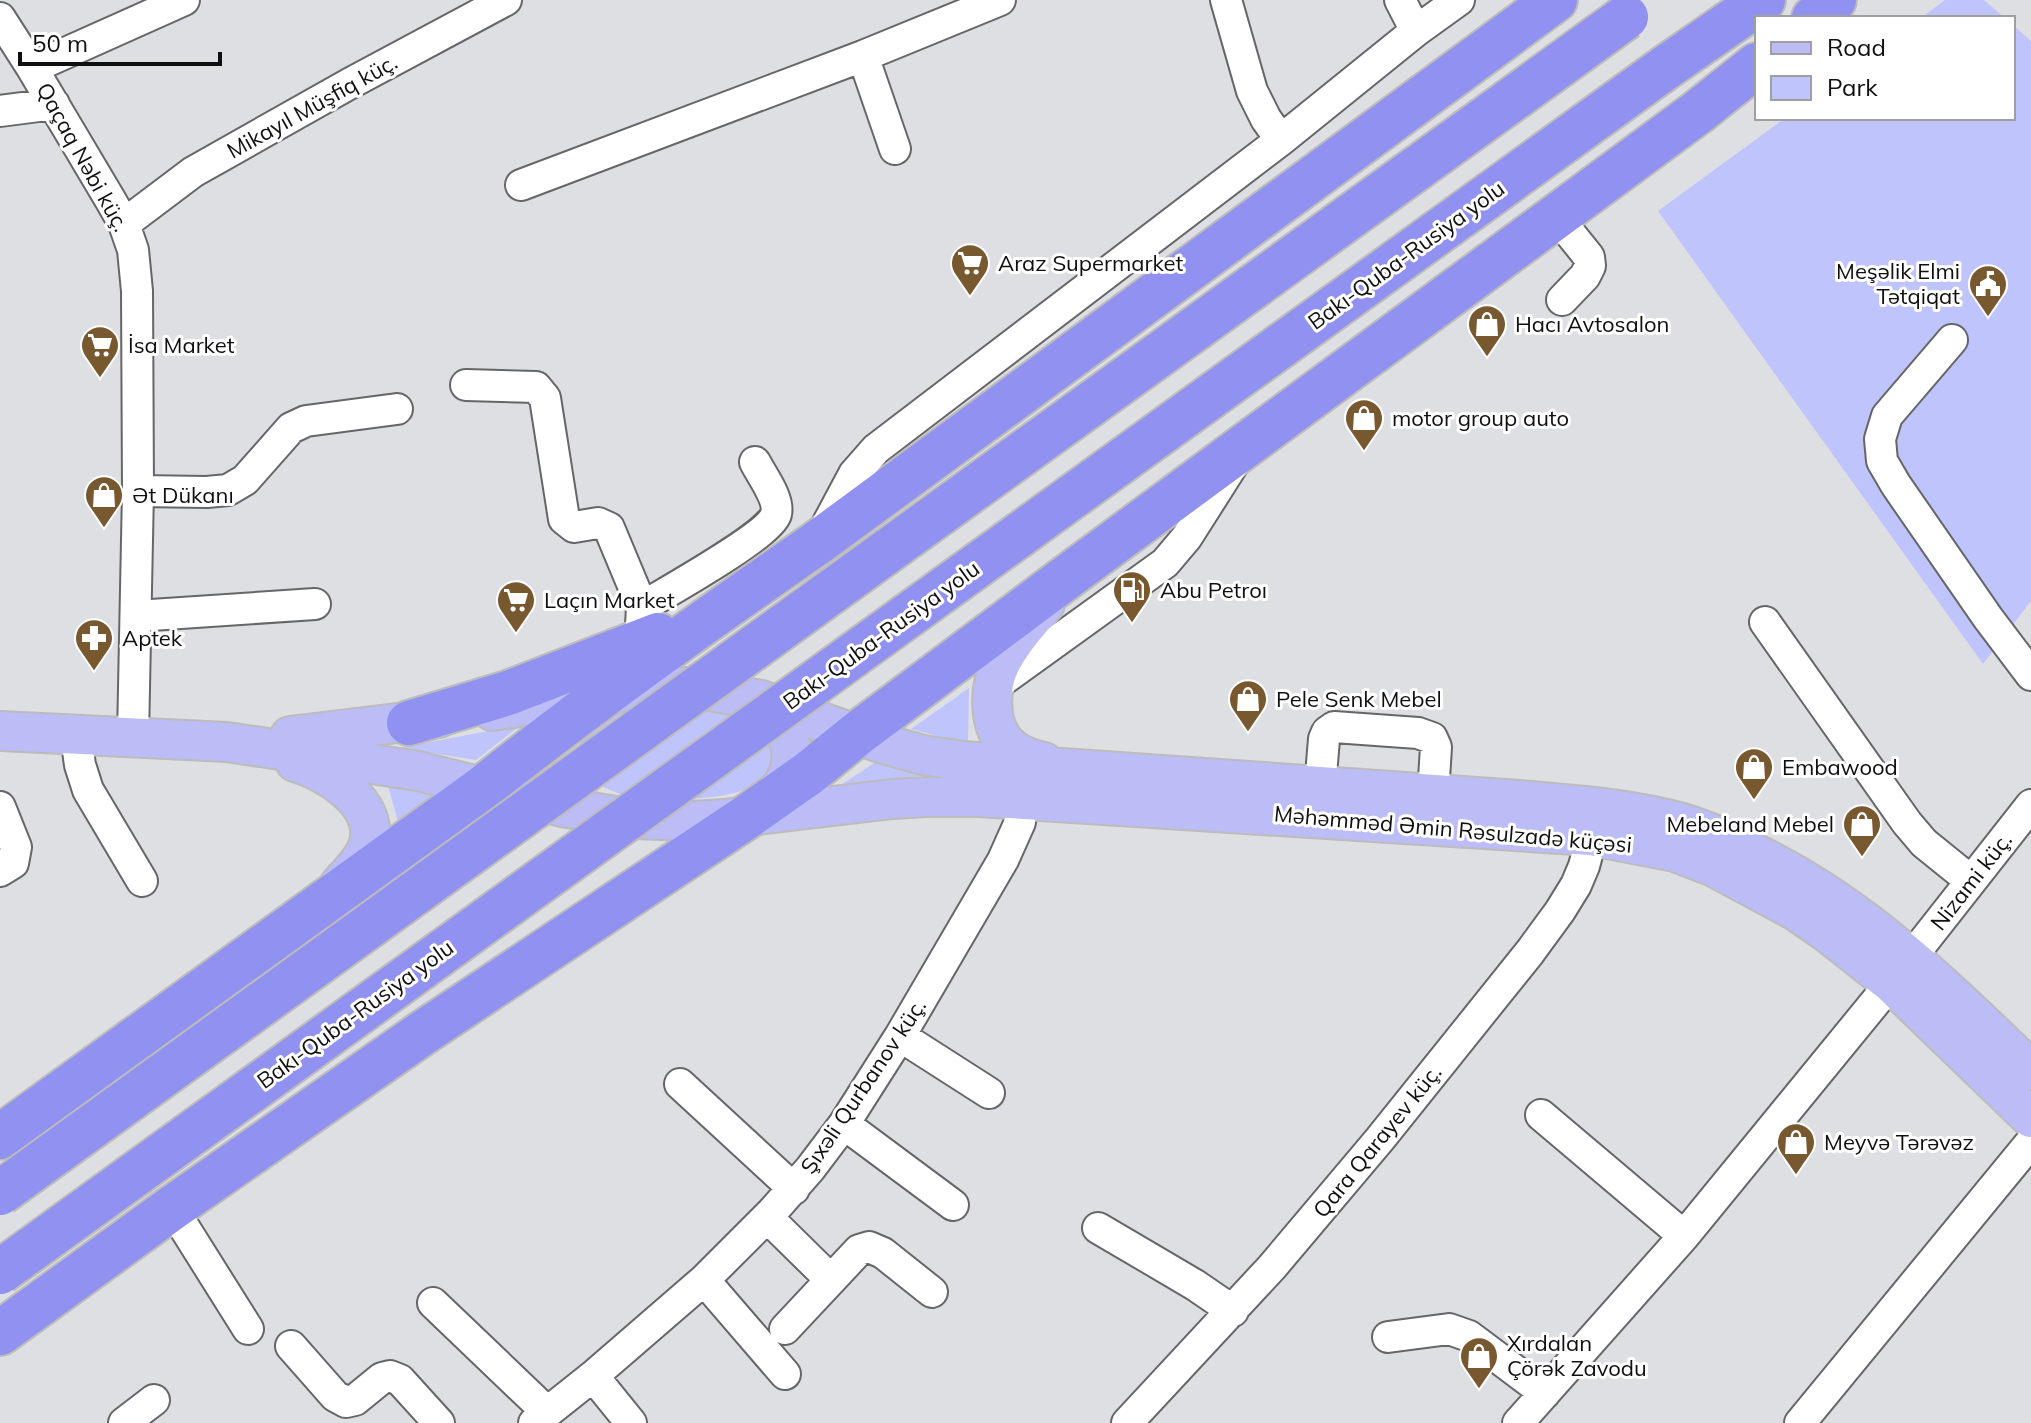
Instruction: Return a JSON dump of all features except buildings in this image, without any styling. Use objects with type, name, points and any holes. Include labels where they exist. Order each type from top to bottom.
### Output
[{"type":"highway","points":[[0,1137],[484,787],[557,728],[817,543],[1555,0]]},
{"type":"highway","name":"Bakı-Quba-Rusiya yolu","points":[[0,1272],[1763,0]]},
{"type":"highway","points":[[1816,16],[1834,0]]},
{"type":"highway","points":[[0,1193],[1638,9]]},
{"type":"highway","points":[[0,1333],[424,1032],[809,773],[1071,574],[1698,112],[1755,67]]},
{"type":"highway","points":[[409,723],[508,693],[641,625],[674,629],[739,596]]},
{"type":"main road","points":[[1071,574],[1004,658],[993,687],[993,712],[997,729],[1008,746],[1028,758],[1074,770]]},
{"type":"main road","points":[[227,742],[409,723],[642,689],[687,687],[735,694],[778,705],[880,743],[923,755],[1074,770]]},
{"type":"main road","points":[[0,731],[227,742],[404,768],[562,807],[633,819],[692,821],[748,816],[786,781],[791,748],[782,724],[768,710],[735,694]]},
{"type":"main road","points":[[603,695],[557,741],[554,766],[561,786],[572,797],[596,809],[633,819]]},
{"type":"main road","points":[[227,742],[324,774],[353,796],[367,816],[369,844],[360,862],[320,906]]},
{"type":"main road","name":"Məhəmməd Əmin Rəsulzadə küçəsi","points":[[1074,770],[1595,806],[1684,823],[1726,838],[1845,905],[2031,1118]]},
{"type":"main road","name":"Məhəmməd Əmin Rəsulzadə küçəsi","points":[[748,816],[927,797],[1022,800],[1592,836],[1675,852],[1714,867],[1796,911],[1829,934],[1901,970],[2031,1070]]},
{"type":"street","points":[[32,68],[184,0]]},
{"type":"street","name":"Mikayıl Müşfiq küç.","points":[[124,224],[193,172],[506,0]]},
{"type":"street","points":[[521,185],[863,56],[1000,0]]},
{"type":"street","points":[[1226,0],[1252,91],[1281,140]]},
{"type":"street","points":[[1400,0],[1416,31]]},
{"type":"street","points":[[817,543],[854,474],[876,449],[1459,0]]},
{"type":"street","name":"Qaçaq Nəbi küç.","points":[[0,18],[124,224],[133,250],[137,291],[138,491],[133,737]]},
{"type":"street","points":[[863,56],[895,149]]},
{"type":"street","points":[[0,111],[54,104]]},
{"type":"street","points":[[1556,216],[1589,257],[1590,266],[1585,276],[1562,300]]},
{"type":"street","points":[[1952,340],[1887,416],[1880,439],[1882,461],[1988,618],[2031,675]]},
{"type":"street","points":[[466,385],[536,387],[545,398],[564,519],[574,527],[598,523],[609,528],[641,625],[772,522],[777,511],[755,462]]},
{"type":"street","points":[[138,491],[228,490],[245,480],[291,428],[306,421],[397,409]]},
{"type":"street","points":[[993,687],[1171,557],[1246,445]]},
{"type":"street","points":[[136,616],[315,604]]},
{"type":"street","points":[[1765,622],[1907,823],[1924,843],[1971,881]]},
{"type":"street","points":[[1320,787],[1324,739],[1334,727],[1418,733],[1432,738],[1436,747],[1433,794]]},
{"type":"street","points":[[76,736],[88,790],[142,881]]},
{"type":"street","name":"Şıxəli Qurbanov küç.","points":[[540,1418],[704,1280],[794,1189],[844,1124],[900,1036],[1003,860],[1020,822],[1022,800]]},
{"type":"street","name":"Nizami küç.","points":[[1518,1423],[1684,1236],[2031,805]]},
{"type":"street","points":[[0,807],[16,847],[13,863],[0,871]]},
{"type":"street","name":"Qara Qarayev küç.","points":[[1127,1423],[1233,1311],[1380,1139],[1530,952],[1576,885],[1592,836]]},
{"type":"street","points":[[900,1036],[989,1093]]},
{"type":"street","points":[[680,1084],[794,1189]]},
{"type":"street","points":[[1541,1115],[1684,1236]]},
{"type":"street","points":[[844,1124],[953,1205]]},
{"type":"street","points":[[1800,1423],[2031,1142]]},
{"type":"street","points":[[172,1208],[248,1329]]},
{"type":"street","points":[[767,1217],[831,1280]]},
{"type":"street","points":[[1098,1228],[1233,1311]]},
{"type":"street","points":[[785,1329],[859,1250],[869,1247],[883,1253],[932,1292]]},
{"type":"street","points":[[704,1280],[785,1374]]},
{"type":"street","points":[[433,1303],[540,1418]]},
{"type":"street","points":[[1388,1337],[1449,1329],[1469,1336],[1545,1393]]},
{"type":"street","points":[[291,1346],[335,1396],[346,1402],[355,1400],[382,1378],[390,1376],[400,1380],[439,1423]]},
{"type":"street","points":[[593,1376],[631,1423]]},
{"type":"street","points":[[124,1423],[154,1400]]},
{"type":"green space","points":[[1945,0],[1984,0],[2003,16],[1924,16]]},
{"type":"green space","points":[[2015,27],[2031,41],[2031,601],[1983,664],[1658,211],[1782,120],[2015,120]]},
{"type":"green space","points":[[969,688],[968,744],[911,729]]},
{"type":"green space","points":[[651,705],[716,709],[742,718],[761,733],[771,746],[771,765],[764,778],[731,794],[685,799],[629,796],[595,783],[578,752],[582,737],[612,714]]},
{"type":"green space","points":[[521,725],[476,760],[398,748]]},
{"type":"green space","points":[[879,760],[933,775],[842,784]]},
{"type":"green space","points":[[387,782],[442,795],[400,829]]},
{"type":"place","name":"Araz Supermarket","points":[[970,297]]},
{"type":"place","name":"Meşəlik Elmi Tətqiqat","points":[[1988,318]]},
{"type":"place","name":"Hacı Avtosalon","points":[[1487,358]]},
{"type":"place","name":"İsa Market","points":[[100,379]]},
{"type":"place","name":"motor group auto","points":[[1364,452]]},
{"type":"place","name":"Ət Dükanı","points":[[104,529]]},
{"type":"place","name":"Abu Petroı","points":[[1132,624]]},
{"type":"place","name":"Laçın Market","points":[[516,634]]},
{"type":"place","name":"Aptek","points":[[94,672]]},
{"type":"place","name":"Pele Senk Mebel","points":[[1248,733]]},
{"type":"place","name":"Embawood","points":[[1754,801]]},
{"type":"place","name":"Mebeland Mebel","points":[[1862,858]]},
{"type":"place","name":"Meyvə Tərəvəz","points":[[1796,1176]]},
{"type":"place","name":"Xırdalan Çörək Zavodu","points":[[1479,1390]]}]
